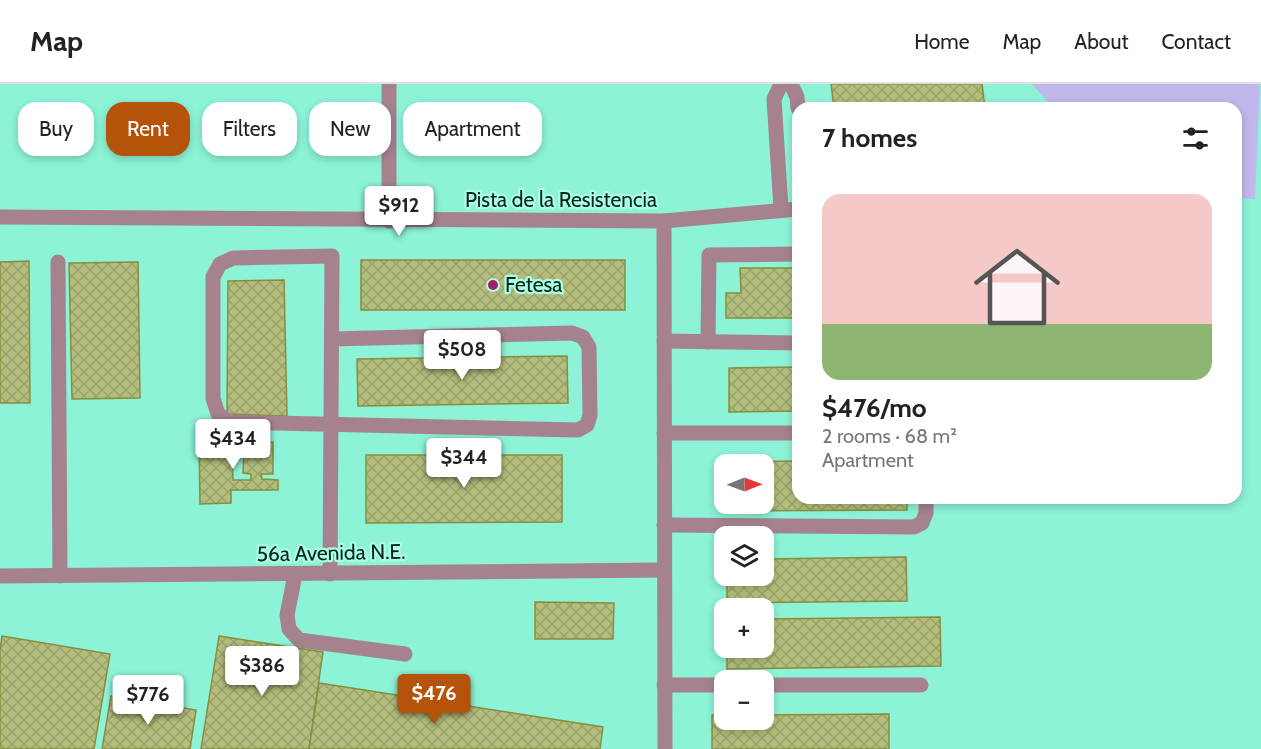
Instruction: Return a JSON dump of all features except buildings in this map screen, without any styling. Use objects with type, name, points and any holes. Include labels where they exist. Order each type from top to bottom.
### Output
[{"type":"street","points":[[389,84],[389,220]]},
{"type":"street","points":[[781,84],[774,99],[781,209]]},
{"type":"street","points":[[791,84],[797,102]]},
{"type":"street","name":"Pista de la Resistencia","points":[[0,217],[664,221],[792,209]]},
{"type":"street","points":[[664,221],[665,749]]},
{"type":"street","points":[[708,342],[709,255],[792,254]]},
{"type":"street","points":[[330,574],[332,425],[332,339],[332,256],[233,258],[220,264],[213,278],[213,398],[218,414],[230,422],[332,425],[578,430],[587,425],[590,415],[589,347],[583,337],[572,333],[332,339]]},
{"type":"street","points":[[58,262],[60,576]]},
{"type":"street","points":[[664,341],[792,343]]},
{"type":"street","points":[[664,433],[792,433]]},
{"type":"street","points":[[664,525],[914,527],[922,523],[926,513],[926,504]]},
{"type":"street","name":"56a Avenida N.E.","points":[[0,576],[663,570]]},
{"type":"street","points":[[295,575],[287,615],[289,629],[299,639],[405,654]]},
{"type":"street","points":[[664,685],[714,685]]},
{"type":"street","points":[[774,685],[921,685]]},
{"type":"shaded area","points":[[1032,84],[1260,84],[1255,199],[1242,198],[1242,102],[1048,102]]},
{"type":"place","name":"Fetesa","points":[[493,285]]}]
